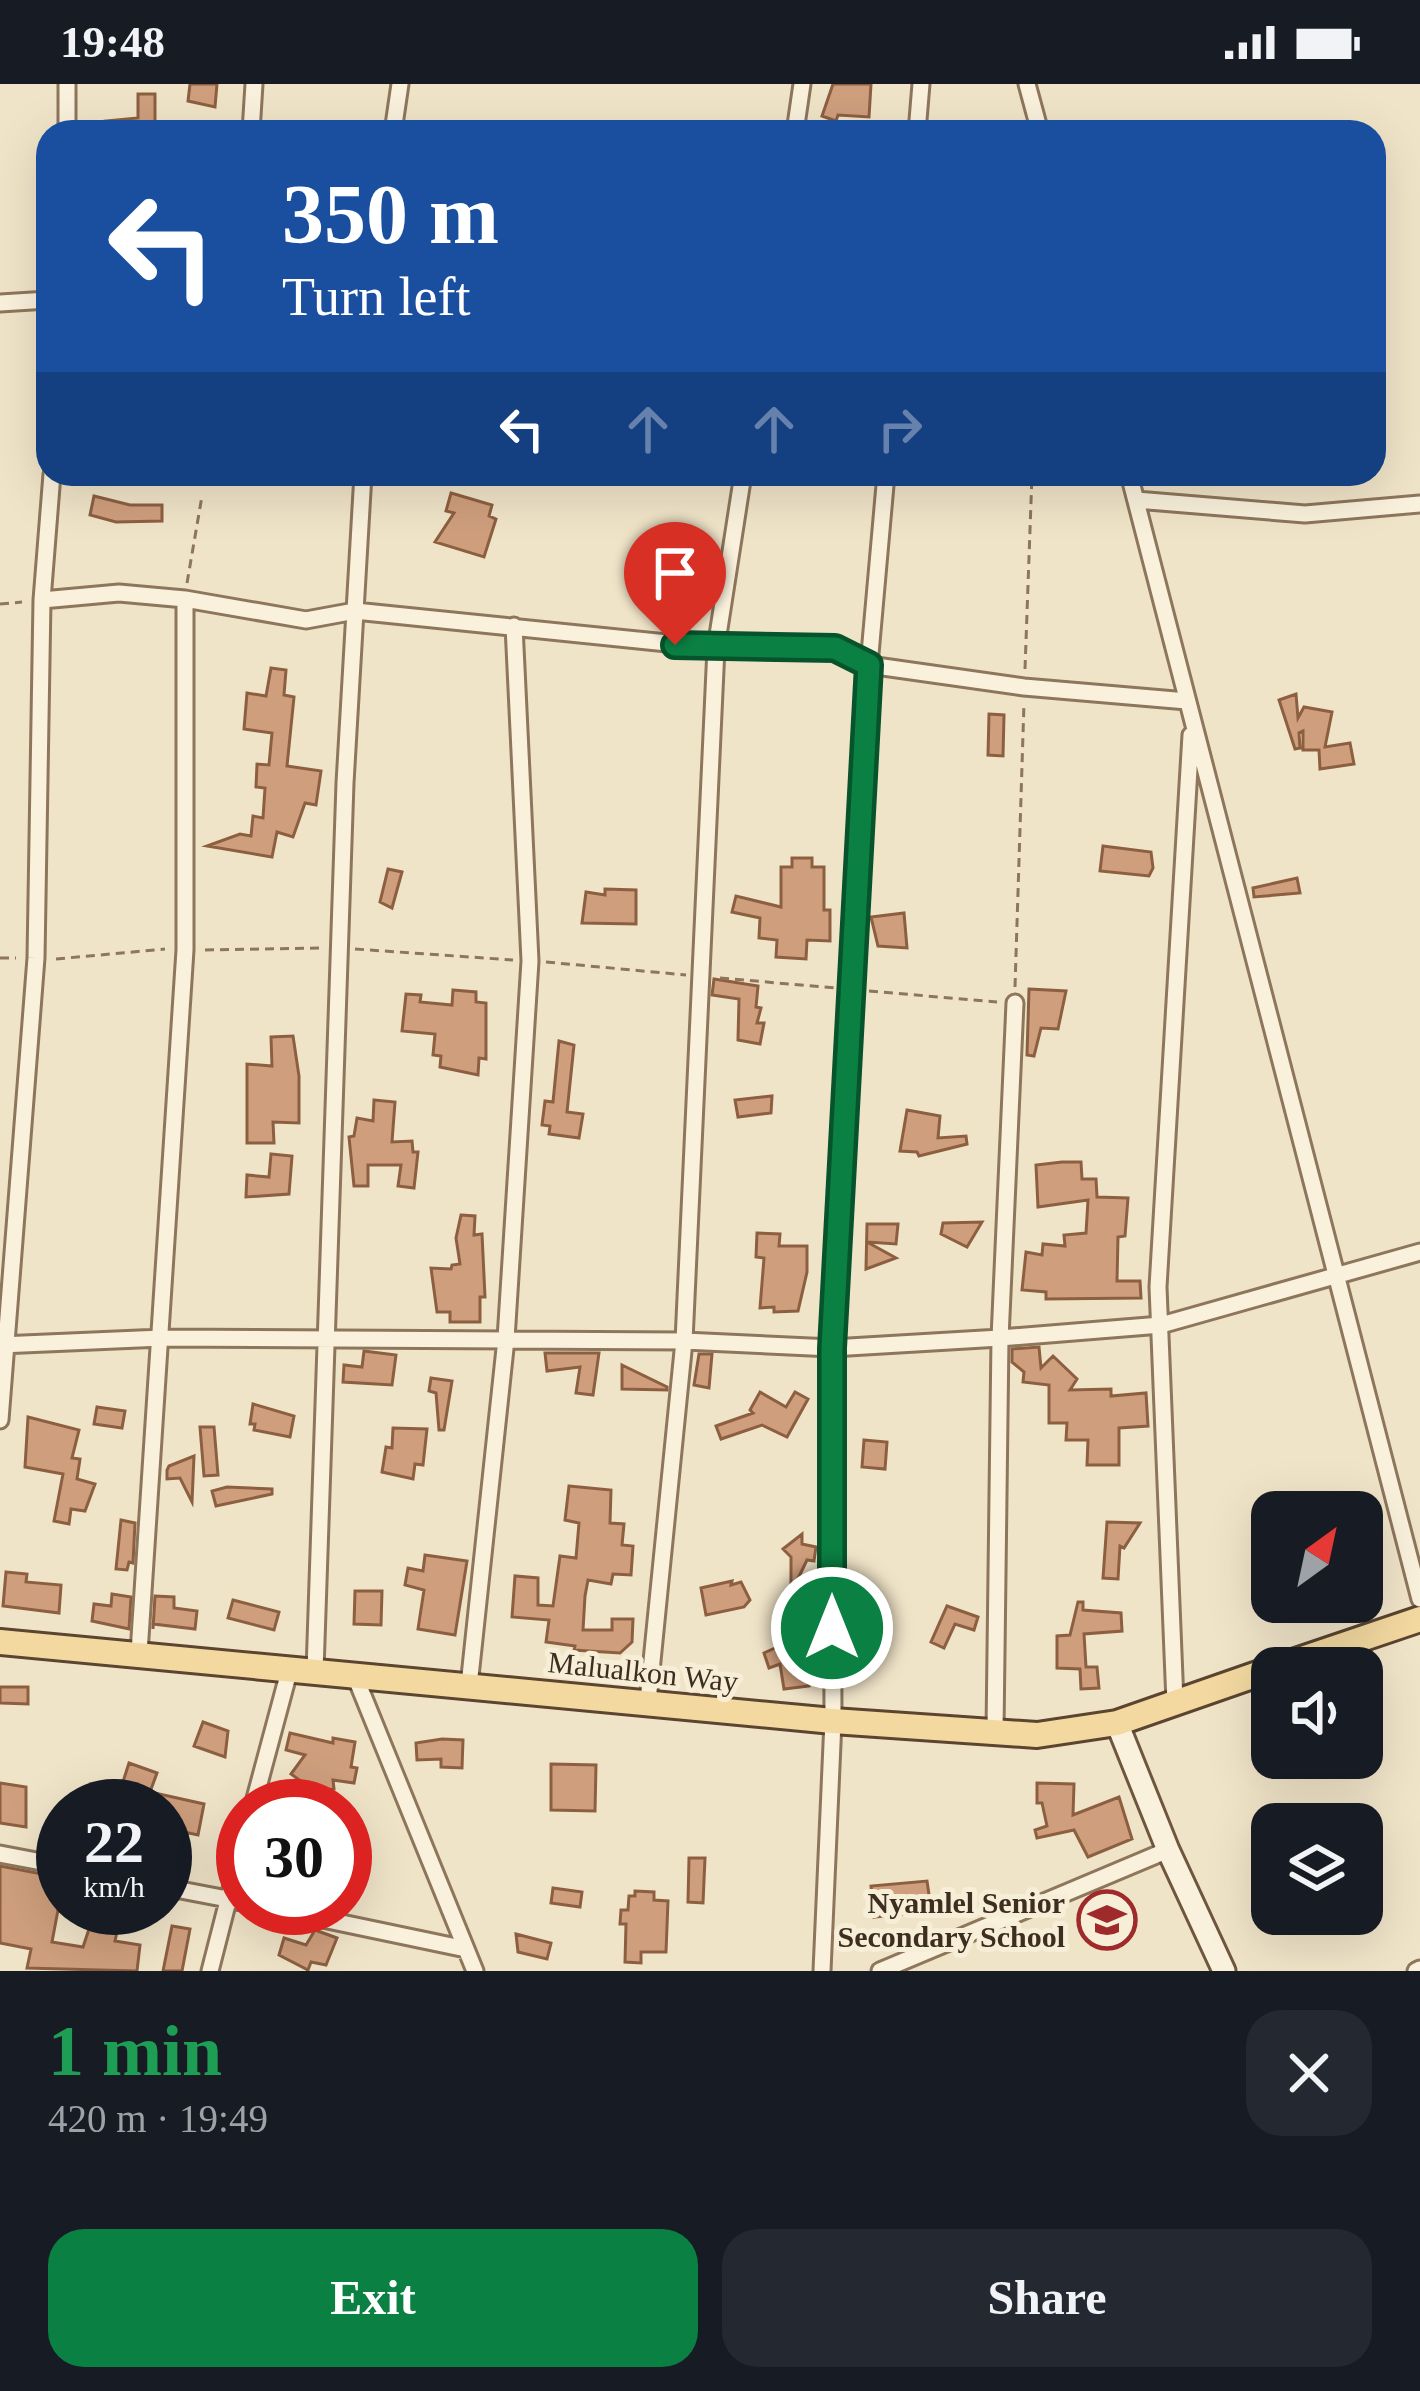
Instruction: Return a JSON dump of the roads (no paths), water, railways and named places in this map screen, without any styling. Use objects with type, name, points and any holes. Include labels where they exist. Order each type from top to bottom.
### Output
[{"type":"main road","name":"Malualkon Way","points":[[1336,1647],[1420,1619]]},
{"type":"main road","name":"Malualkon Way","points":[[0,1642],[832,1721],[1037,1735],[1117,1724],[1251,1676]]},
{"type":"main road","points":[[1117,1724],[1224,1971]]},
{"type":"street","points":[[67,120],[68,84]]},
{"type":"street","points":[[252,120],[254,84]]},
{"type":"street","points":[[395,120],[400,84]]},
{"type":"street","points":[[797,120],[802,84]]},
{"type":"street","points":[[917,120],[921,84]]},
{"type":"street","points":[[1028,84],[1037,120]]},
{"type":"street","points":[[0,304],[36,301]]},
{"type":"street","points":[[0,1420],[2,1345],[36,958],[42,600],[51,486]]},
{"type":"street","points":[[263,1779],[303,1669],[327,1338],[339,948],[362,486]]},
{"type":"street","points":[[648,1701],[684,1341],[716,648],[741,486]]},
{"type":"street","points":[[822,1971],[832,1721],[832,1348],[869,665],[885,486]]},
{"type":"street","points":[[1133,486],[1420,1599]]},
{"type":"street","points":[[1136,500],[1305,514],[1420,504]]},
{"type":"street","points":[[42,600],[119,592],[184,598],[306,620],[356,610],[716,648],[835,648],[869,665],[1024,687],[1186,701]]},
{"type":"street","points":[[139,1653],[185,950],[184,598]]},
{"type":"street","points":[[469,1686],[506,1339],[530,961],[514,626]]},
{"type":"street","points":[[1174,1702],[1158,1287],[1192,720]]},
{"type":"street","points":[[995,1731],[1000,1338],[1015,1003]]},
{"type":"street","points":[[2,1345],[327,1338],[684,1341],[832,1348],[1000,1338],[1161,1325],[1420,1252]]},
{"type":"street","points":[[356,1676],[475,1971]]},
{"type":"street","points":[[880,1971],[1168,1850]]},
{"type":"street","points":[[0,1854],[36,1861]]},
{"type":"street","points":[[372,1929],[466,1949]]},
{"type":"street","points":[[211,1971],[223,1935]]},
{"type":"place","name":"Nyamlel Senior Secondary School","points":[[1107,1920]]}]
